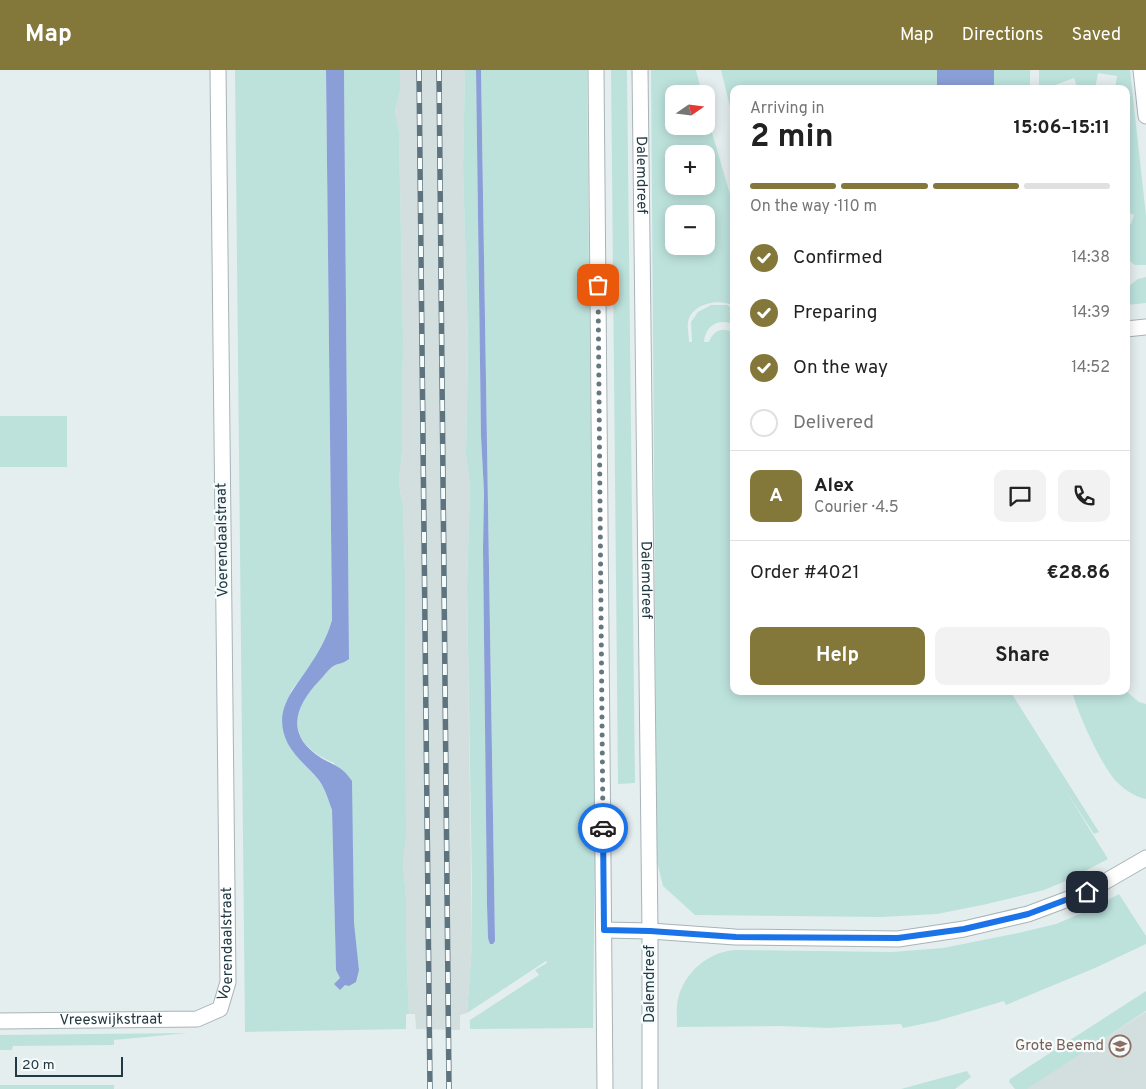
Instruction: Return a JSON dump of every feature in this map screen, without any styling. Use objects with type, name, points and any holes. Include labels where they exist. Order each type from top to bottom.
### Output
[{"type":"street","name":"Voerendaalstraat","points":[[218,70],[228,982],[220,1009]]},
{"type":"street","points":[[596,70],[605,1089]]},
{"type":"street","name":"Dalemdreef","points":[[640,70],[650,931],[650,1089]]},
{"type":"street","points":[[1141,70],[1146,116]]},
{"type":"street","points":[[1130,329],[1146,327]]},
{"type":"street","points":[[604,930],[736,937],[898,938],[955,930],[1028,914],[1087,892],[1146,858]]},
{"type":"street","name":"Vreeswijkstraat","points":[[0,1021],[197,1019],[220,1009]]},
{"type":"shaded area","points":[[400,70],[465,70],[463,166],[468,345],[466,456],[470,484],[467,586],[472,943],[467,1013],[460,1015],[460,1030],[416,1029],[415,1014],[409,1014],[406,898],[403,862],[406,837],[405,572],[403,506],[399,479],[402,452],[403,338],[399,132],[395,111],[400,91]]},
{"type":"shaded area","name":"Grote Beemd","points":[[1146,1012],[1146,1089],[1026,1089],[1040,1079]]},
{"type":"green space","points":[[235,70],[326,70],[332,620],[325,640],[307,670],[291,691],[284,732],[293,751],[324,788],[332,810],[336,969],[346,985],[359,970],[334,763],[319,756],[301,738],[298,728],[298,717],[301,706],[318,681],[332,667],[349,659],[344,70],[400,70],[400,91],[395,111],[399,132],[403,338],[402,452],[399,479],[403,506],[405,572],[406,837],[403,863],[406,898],[409,1014],[406,1014],[406,1029],[245,1032]]},
{"type":"green space","points":[[465,70],[476,70],[481,436],[484,492],[487,905],[488,938],[495,941],[481,70],[587,70],[595,842],[593,1028],[470,1029],[470,1020],[539,975],[535,970],[547,963],[546,961],[467,1013],[472,943],[472,889],[467,586],[470,484],[466,456],[468,345],[463,166]]},
{"type":"green space","points":[[611,70],[627,70],[635,783],[618,784]]},
{"type":"green space","points":[[651,70],[696,70],[700,85],[665,85],[665,135],[713,135],[730,194],[730,305],[721,302],[701,306],[691,316],[688,327],[689,342],[692,342],[691,322],[698,312],[711,305],[727,305],[730,307],[730,323],[714,324],[707,331],[704,342],[709,342],[719,330],[730,332],[730,695],[1013,695],[1099,832],[1094,834],[1066,791],[1108,859],[1044,890],[937,914],[882,917],[695,915],[663,886],[657,862]]},
{"type":"green space","points":[[721,70],[937,70],[937,85],[730,85],[730,107]]},
{"type":"green space","points":[[994,70],[1030,70],[1030,85],[994,85]]},
{"type":"green space","points":[[1039,70],[1130,70],[1146,216],[1146,265],[1135,265],[1130,261],[1130,224],[1134,215],[1130,213],[1130,85],[1116,85],[1117,76],[1098,73],[1096,85],[1077,85],[1074,78],[1055,85],[1039,85]]},
{"type":"green space","points":[[1146,277],[1146,303],[1130,305],[1130,285],[1138,279]]},
{"type":"green space","points":[[0,416],[67,416],[67,467],[0,467]]},
{"type":"green space","points":[[1130,694],[1139,702],[1146,704],[1146,799],[1132,794],[1114,779],[1102,761],[1073,695]]},
{"type":"green space","points":[[1119,894],[1146,936],[1146,944],[1095,968],[1006,1005],[1004,1001],[937,1021],[903,1028],[901,1024],[827,1028],[780,1026],[677,1027],[678,999],[686,980],[700,964],[718,954],[738,950],[891,952],[943,948],[1056,924],[1087,911]]},
{"type":"green space","points":[[1146,991],[1146,1011],[1027,1089],[1015,1089],[1009,1082],[1010,1079]]},
{"type":"green space","points":[[188,1033],[114,1040],[114,1045],[13,1046],[12,1050],[0,1050],[0,1035]]},
{"type":"green space","points":[[967,1071],[971,1077],[955,1089],[901,1089]]},
{"type":"green space","points":[[0,1085],[114,1085],[114,1089],[0,1089]]},
{"type":"water","points":[[326,70],[344,70],[349,659],[332,667],[312,689],[301,707],[297,725],[304,743],[318,756],[343,770],[352,781],[354,923],[359,970],[356,982],[349,986],[345,985],[340,990],[334,984],[340,978],[336,970],[332,810],[320,782],[288,744],[282,722],[283,712],[290,694],[319,651],[332,620]]},
{"type":"water","points":[[476,70],[481,70],[495,941],[493,944],[490,944],[488,938],[487,905],[484,492],[481,436]]},
{"type":"water","points":[[937,70],[994,70],[994,85],[937,85]]},
{"type":"railway","points":[[419,70],[430,1089]]},
{"type":"railway","points":[[439,70],[449,1089]]},
{"type":"way so far","points":[[598,285],[603,828]]},
{"type":"place","name":"Grote Beemd","points":[[1120,1046]]},
{"type":"route","points":[[603,828],[604,930],[736,937],[898,938],[964,929],[1028,914],[1087,892]]}]
